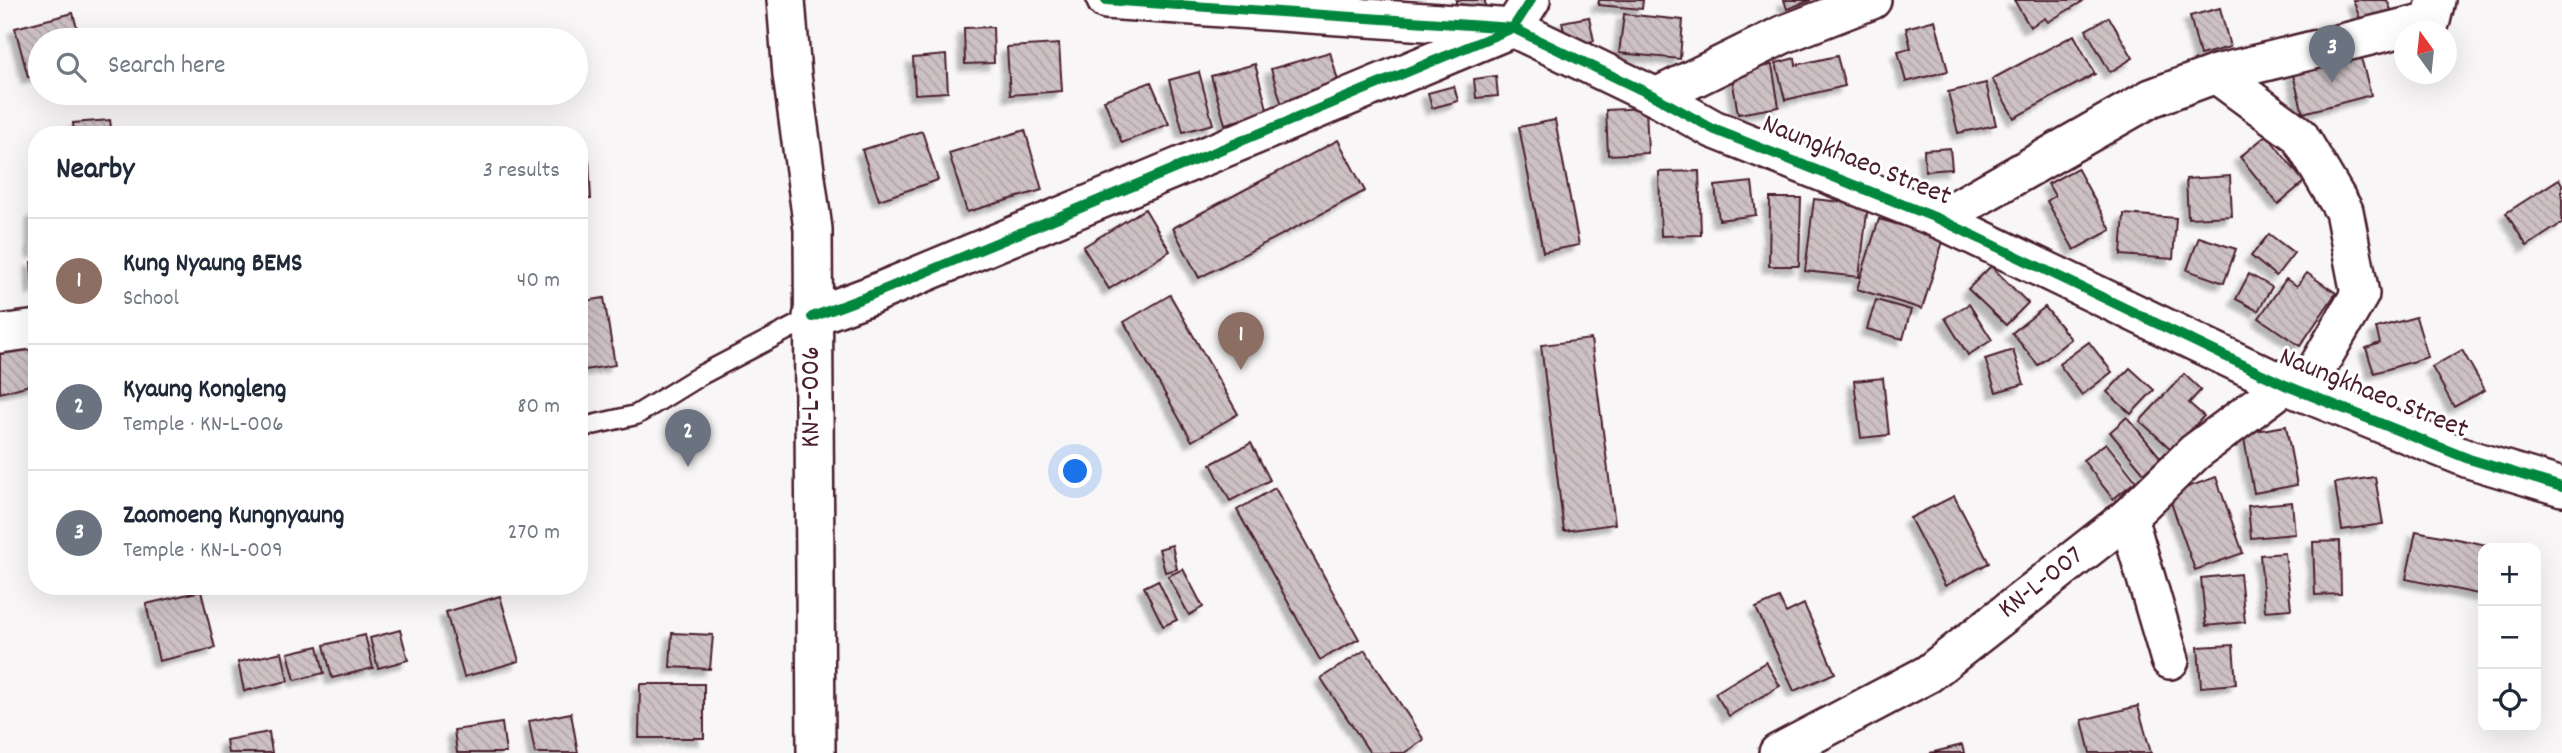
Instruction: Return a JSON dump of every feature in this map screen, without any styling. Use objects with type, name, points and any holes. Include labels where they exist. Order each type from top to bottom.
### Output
[{"type":"street","name":"KN-L-006","points":[[786,0],[792,75],[813,229],[816,753]]},
{"type":"street","name":"Naungkhaeo Street","points":[[1106,0],[1516,9],[1713,129],[1939,219],[2294,389],[2469,459],[2562,487]]},
{"type":"street","points":[[1657,97],[1782,36],[1872,0]]},
{"type":"street","points":[[1939,219],[2151,98],[2216,74],[2431,21],[2436,0]]},
{"type":"street","points":[[813,317],[884,289],[1516,9]]},
{"type":"street","points":[[2216,74],[2299,135],[2344,211],[2360,294],[2294,389]]},
{"type":"street","points":[[0,334],[28,330]]},
{"type":"street","name":"KN-L-007","points":[[1778,753],[1928,674],[2128,517],[2195,452],[2294,389]]},
{"type":"street","points":[[2128,517],[2170,660]]},
{"type":"lane","points":[[588,426],[636,415],[701,375],[813,317]]},
{"type":"building","points":[[1456,0],[1485,0],[1486,20],[1456,20]]},
{"type":"building","points":[[1599,0],[1643,0],[1642,9],[1598,5]]},
{"type":"building","points":[[1784,0],[1811,0],[1787,9]]},
{"type":"building","points":[[2014,0],[2085,0],[2048,22],[2045,18],[2030,27]]},
{"type":"building","points":[[2353,0],[2387,0],[2392,12],[2362,24]]},
{"type":"building","points":[[2220,8],[2230,47],[2200,55],[2190,16]]},
{"type":"building","points":[[73,13],[77,28],[28,28],[28,77],[15,28]]},
{"type":"building","points":[[1624,14],[1683,20],[1680,59],[1619,53]]},
{"type":"building","points":[[1589,17],[1594,41],[1567,45],[1562,22]]},
{"type":"building","points":[[2109,17],[2133,58],[2110,72],[2086,30]]},
{"type":"building","points":[[1935,20],[1948,71],[1906,82],[1898,51],[1911,48],[1906,28]]},
{"type":"building","points":[[993,27],[994,63],[965,64],[964,28]]},
{"type":"building","points":[[2074,35],[2095,74],[2014,118],[1992,79]]},
{"type":"building","points":[[1059,44],[1062,91],[1010,95],[1007,47]]},
{"type":"building","points":[[1330,52],[1340,88],[1282,105],[1271,69]]},
{"type":"building","points":[[2360,54],[2371,95],[2303,113],[2292,71]]},
{"type":"building","points":[[946,55],[948,92],[915,94],[913,58]]},
{"type":"building","points":[[1837,56],[1845,86],[1785,100],[1776,63],[1795,58],[1796,65]]},
{"type":"building","points":[[1255,64],[1268,112],[1225,124],[1211,76]]},
{"type":"building","points":[[1772,65],[1779,107],[1738,114],[1731,72]]},
{"type":"building","points":[[1199,72],[1213,124],[1183,132],[1169,80]]},
{"type":"building","points":[[1496,76],[1498,96],[1476,98],[1474,79]]},
{"type":"building","points":[[1151,82],[1169,124],[1122,143],[1104,100]]},
{"type":"building","points":[[1986,83],[1996,125],[1958,133],[1948,92]]},
{"type":"building","points":[[1454,86],[1458,101],[1432,108],[1428,93]]},
{"type":"building","points":[[1646,108],[1648,153],[1608,155],[1606,110]]},
{"type":"building","points":[[110,120],[111,126],[73,126],[73,123]]},
{"type":"building","points":[[1555,120],[1579,245],[1543,252],[1519,127]]},
{"type":"building","points":[[1025,130],[1042,190],[967,212],[949,153]]},
{"type":"building","points":[[922,131],[938,180],[879,200],[862,150]]},
{"type":"building","points":[[2267,135],[2304,182],[2278,204],[2240,157]]},
{"type":"building","points":[[1338,140],[1365,191],[1199,278],[1173,228]]},
{"type":"building","points":[[1950,148],[1952,169],[1925,171],[1924,150]]},
{"type":"building","points":[[589,160],[591,199],[588,199]]},
{"type":"building","points":[[2077,168],[2111,230],[2074,250],[2047,201],[2055,196],[2048,184]]},
{"type":"building","points":[[1699,171],[1701,235],[1661,236],[1659,172]]},
{"type":"building","points":[[2230,176],[2232,216],[2188,218],[2186,179]]},
{"type":"building","points":[[2559,179],[2562,184],[2562,223],[2527,246],[2506,213]]},
{"type":"building","points":[[1752,182],[1756,215],[1719,220],[1715,186]]},
{"type":"building","points":[[1770,198],[1801,198],[1799,266],[1769,266]]},
{"type":"building","points":[[1814,199],[1868,205],[1859,277],[1805,271]]},
{"type":"building","points":[[1145,209],[1170,251],[1109,289],[1083,247]]},
{"type":"building","points":[[2124,214],[2176,218],[2173,259],[2121,255]]},
{"type":"building","points":[[1879,219],[1944,238],[1922,309],[1857,289]]},
{"type":"building","points":[[2269,234],[2294,253],[2276,276],[2251,256]]},
{"type":"building","points":[[2199,237],[2236,249],[2224,283],[2187,270]]},
{"type":"building","points":[[1991,266],[2028,303],[2006,325],[1968,289]]},
{"type":"building","points":[[2307,273],[2336,293],[2300,346],[2259,318],[2286,279],[2297,286]]},
{"type":"building","points":[[2249,274],[2272,287],[2258,311],[2236,299]]},
{"type":"building","points":[[1170,295],[1238,414],[1192,441],[1124,322]]},
{"type":"building","points":[[604,298],[615,365],[588,370],[588,301]]},
{"type":"building","points":[[1876,300],[1911,310],[1903,339],[1867,329]]},
{"type":"building","points":[[1969,304],[1992,340],[1968,355],[1945,318]]},
{"type":"building","points":[[2045,307],[2071,339],[2038,365],[2012,333]]},
{"type":"building","points":[[2416,317],[2428,357],[2374,373],[2366,348],[2380,343],[2376,328]]},
{"type":"building","points":[[28,336],[28,385],[0,393],[0,344]]},
{"type":"building","points":[[1591,339],[1615,524],[1564,531],[1541,345]]},
{"type":"building","points":[[2089,342],[2112,372],[2082,395],[2059,364]]},
{"type":"building","points":[[2013,350],[2024,384],[1996,392],[1985,359]]},
{"type":"building","points":[[2462,350],[2485,390],[2454,407],[2432,367]]},
{"type":"building","points":[[2130,368],[2154,390],[2131,414],[2107,392]]},
{"type":"building","points":[[2184,374],[2201,390],[2189,403],[2204,416],[2172,450],[2140,421]]},
{"type":"building","points":[[1883,378],[1889,435],[1861,438],[1854,381]]},
{"type":"building","points":[[2127,417],[2161,458],[2144,473],[2110,432]]},
{"type":"building","points":[[2286,426],[2297,485],[2254,493],[2243,433]]},
{"type":"building","points":[[1251,443],[1270,480],[1230,501],[1211,464]]},
{"type":"building","points":[[2106,443],[2136,481],[2113,499],[2083,460]]},
{"type":"building","points":[[2216,477],[2243,553],[2195,570],[2168,494]]},
{"type":"building","points":[[2375,477],[2383,524],[2342,530],[2335,483]]},
{"type":"building","points":[[1275,488],[1359,639],[1320,660],[1237,510]]},
{"type":"building","points":[[1954,496],[1989,563],[1945,586],[1910,518]]},
{"type":"building","points":[[2292,502],[2295,534],[2251,538],[2248,506]]},
{"type":"building","points":[[2416,531],[2478,543],[2478,594],[2406,579]]},
{"type":"building","points":[[2340,541],[2341,594],[2315,595],[2313,542]]},
{"type":"building","points":[[1172,545],[1177,569],[1165,572],[1159,549]]},
{"type":"building","points":[[2285,553],[2291,609],[2265,611],[2260,555]]},
{"type":"building","points":[[1183,569],[1203,607],[1189,615],[1168,576]]},
{"type":"building","points":[[2240,574],[2245,622],[2206,626],[2201,578]]},
{"type":"building","points":[[1158,580],[1177,620],[1163,626],[1144,587]]},
{"type":"building","points":[[184,595],[202,595],[215,648],[159,661],[146,604]]},
{"type":"building","points":[[500,596],[519,661],[464,677],[446,612]]},
{"type":"building","points":[[1779,598],[1786,613],[1804,604],[1835,673],[1794,691],[1756,608]]},
{"type":"building","points":[[400,630],[408,660],[378,668],[370,638]]},
{"type":"building","points":[[672,633],[713,635],[710,669],[670,667]]},
{"type":"building","points":[[365,635],[373,668],[332,678],[324,645]]},
{"type":"building","points":[[2233,645],[2236,684],[2201,687],[2198,647]]},
{"type":"building","points":[[318,646],[324,673],[295,680],[288,653]]},
{"type":"building","points":[[1365,650],[1424,740],[1404,753],[1370,753],[1321,678]]},
{"type":"building","points":[[282,652],[288,681],[244,691],[238,662]]},
{"type":"building","points":[[1766,662],[1780,686],[1729,716],[1715,693]]},
{"type":"building","points":[[640,684],[704,684],[704,738],[639,738]]},
{"type":"building","points":[[2138,706],[2151,753],[2090,753],[2082,720]]},
{"type":"building","points":[[571,713],[578,753],[535,753],[529,721]]},
{"type":"building","points":[[502,723],[506,753],[457,753],[454,730]]},
{"type":"building","points":[[269,732],[272,753],[228,753],[226,740]]},
{"type":"building","points":[[1962,745],[1964,753],[1930,753]]},
{"type":"cycle path","points":[[1106,0],[1513,28],[1656,97],[1713,129],[1939,219],[2285,385],[2469,459],[2562,487]]},
{"type":"cycle path","points":[[812,317],[871,295],[1513,28],[1531,0]]},
{"type":"place","name":"Zaomoeng Kungnyaung","points":[[2332,83]]},
{"type":"place","name":"Kung Nyaung BEMS","points":[[1241,370]]},
{"type":"place","name":"Kyaung Kongleng","points":[[688,467]]}]
